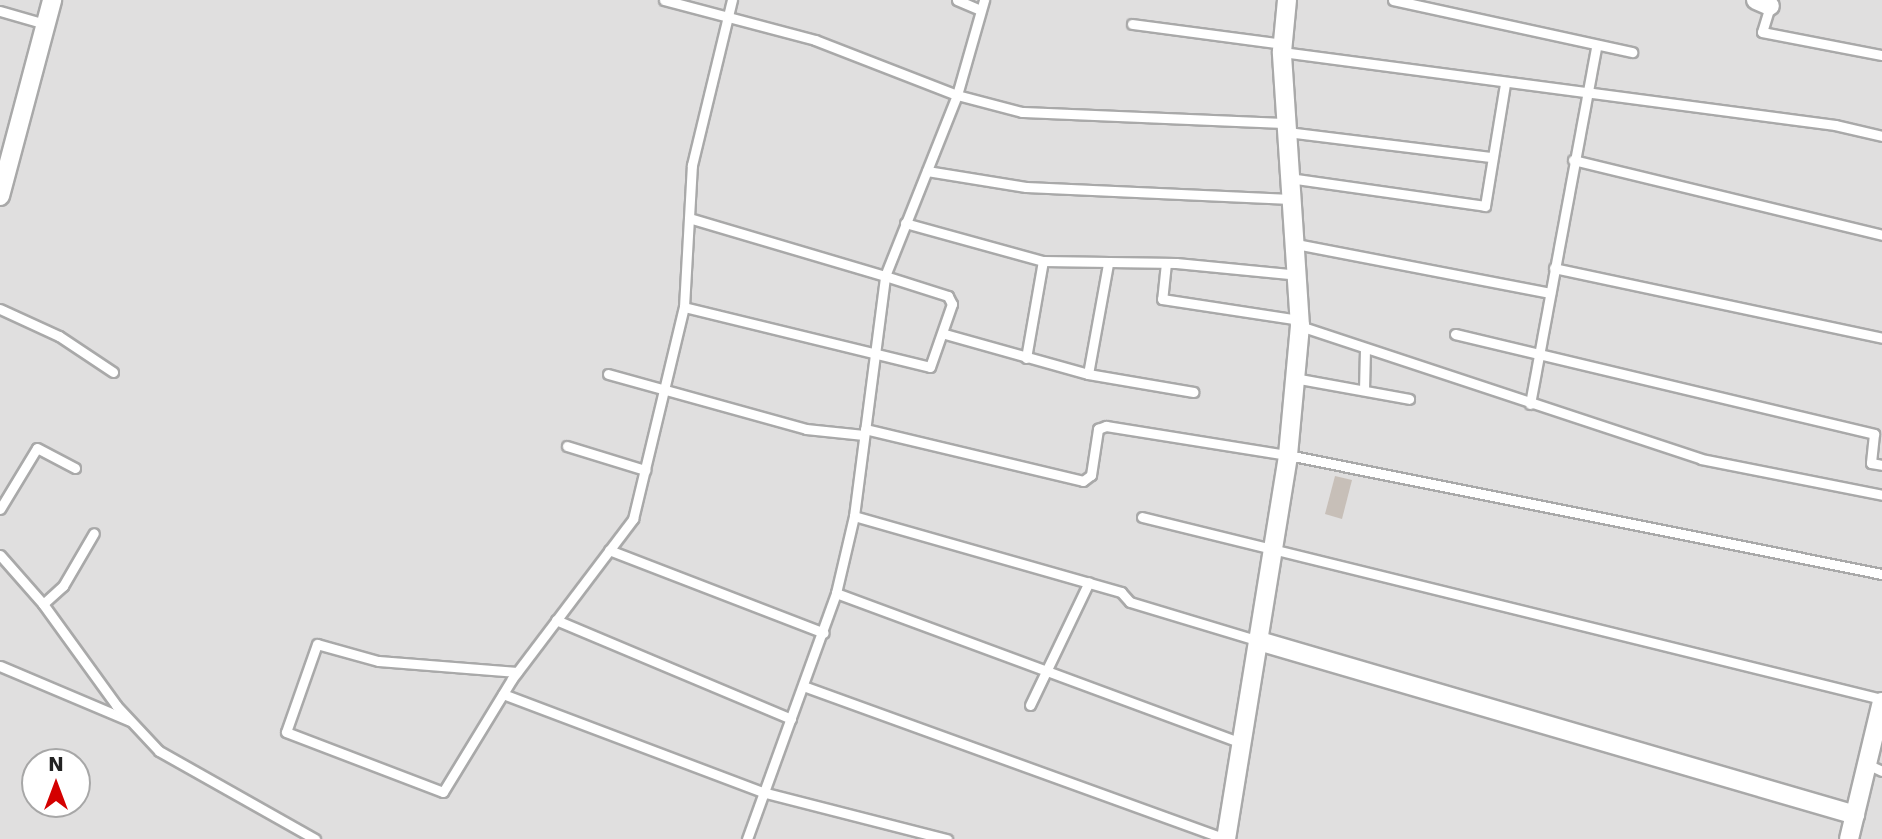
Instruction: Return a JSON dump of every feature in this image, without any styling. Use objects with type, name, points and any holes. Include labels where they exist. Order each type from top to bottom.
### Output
[{"type":"street","points":[[0,196],[52,0]]},
{"type":"street","points":[[1226,839],[1244,743],[1271,546],[1288,455],[1300,323],[1286,128],[1283,48],[1287,0]]},
{"type":"street","points":[[1259,641],[1855,815]]},
{"type":"street","points":[[1849,839],[1855,815],[1875,768],[1882,700]]},
{"type":"lane","points":[[664,0],[726,19],[815,40],[957,95],[1021,112],[1286,128],[1492,157]]},
{"type":"lane","points":[[517,672],[378,661],[317,644],[286,732],[443,792],[517,672],[633,519],[684,307],[692,165],[732,0]]},
{"type":"lane","points":[[957,0],[980,10]]},
{"type":"lane","points":[[747,839],[762,792],[806,687],[836,593],[854,516],[885,276],[957,95],[984,0]]},
{"type":"lane","points":[[1393,0],[1596,49],[1632,52]]},
{"type":"lane","points":[[1763,3],[1762,32],[1882,55]]},
{"type":"lane","points":[[0,11],[45,24]]},
{"type":"lane","points":[[1132,24],[1505,84],[1835,125],[1882,136]]},
{"type":"lane","points":[[1530,404],[1573,160],[1596,49]]},
{"type":"lane","points":[[1289,178],[1485,206],[1505,84]]},
{"type":"lane","points":[[1573,160],[1882,235]]},
{"type":"lane","points":[[926,171],[1026,187],[1291,199]]},
{"type":"lane","points":[[684,307],[874,349],[933,366],[946,334],[951,299],[885,276],[689,218]]},
{"type":"lane","points":[[905,223],[1043,261],[1166,263],[1298,275]]},
{"type":"lane","points":[[1296,244],[1550,293]]},
{"type":"lane","points":[[1026,358],[1043,261]]},
{"type":"lane","points":[[1166,263],[1162,299],[1300,323],[1365,349],[1701,459],[1882,495]]},
{"type":"lane","points":[[1088,374],[1108,264]]},
{"type":"lane","points":[[1554,268],[1882,338]]},
{"type":"lane","points":[[0,309],[59,336],[113,372]]},
{"type":"lane","points":[[946,334],[1088,374],[1193,392]]},
{"type":"lane","points":[[1455,334],[1874,434],[1871,463],[1882,465]]},
{"type":"lane","points":[[1364,390],[1365,349]]},
{"type":"lane","points":[[608,374],[663,394],[806,429],[865,432],[1083,481],[1091,475],[1101,426],[1288,455],[1882,574]]},
{"type":"lane","points":[[1294,379],[1409,400]]},
{"type":"lane","points":[[567,446],[645,470]]},
{"type":"lane","points":[[0,509],[37,448],[75,468]]},
{"type":"lane","points":[[854,516],[1089,582],[1121,592],[1130,602],[1259,641]]},
{"type":"lane","points":[[1142,517],[1271,546],[1882,700]]},
{"type":"lane","points":[[43,604],[63,586],[94,533]]},
{"type":"lane","points":[[609,550],[824,633]]},
{"type":"lane","points":[[0,555],[43,604],[131,722],[159,751],[315,839]]},
{"type":"lane","points":[[1030,705],[1089,582]]},
{"type":"lane","points":[[836,593],[1043,674],[1244,743]]},
{"type":"lane","points":[[556,620],[791,719]]},
{"type":"lane","points":[[0,666],[131,722]]},
{"type":"lane","points":[[806,687],[1226,839]]},
{"type":"lane","points":[[503,694],[762,792],[947,839]]},
{"type":"shaded area","points":[[0,0],[1882,0],[1882,839],[0,839]]},
{"type":"building","points":[[1335,476],[1352,480],[1342,519],[1325,514]]}]
